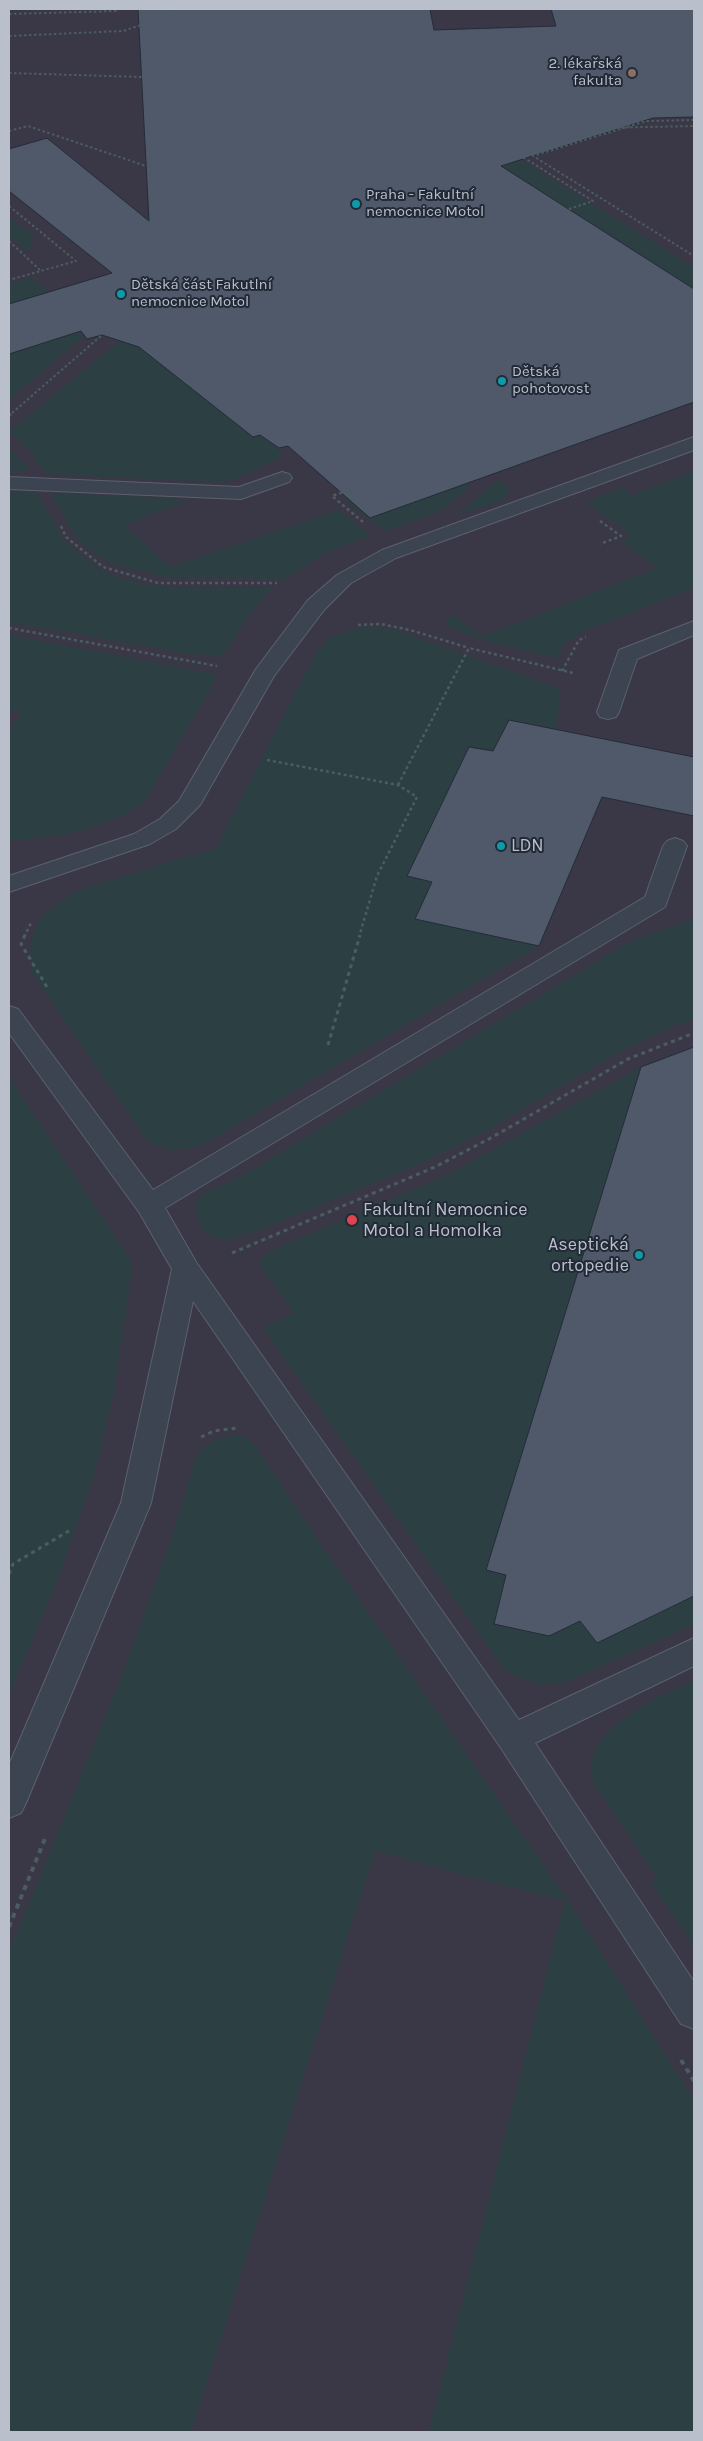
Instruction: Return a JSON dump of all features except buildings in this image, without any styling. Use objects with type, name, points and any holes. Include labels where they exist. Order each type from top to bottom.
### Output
[{"type":"lane","points":[[9,884],[142,839],[168,824],[188,805],[264,674],[316,605],[344,579],[388,554],[694,443]]},
{"type":"lane","points":[[9,483],[241,493],[282,478]]},
{"type":"lane","points":[[608,712],[627,655],[694,627]]},
{"type":"lane","points":[[149,1205],[656,901],[675,846]]},
{"type":"lane","points":[[9,1015],[149,1205],[186,1269],[513,1738],[694,2012]]},
{"type":"lane","points":[[9,1803],[136,1503],[186,1269]]},
{"type":"lane","points":[[513,1738],[694,1651]]},
{"type":"path","points":[[9,36],[123,31],[162,18],[172,9]]},
{"type":"path","points":[[9,14],[117,11]]},
{"type":"path","points":[[9,73],[175,78],[273,104]]},
{"type":"path","points":[[694,120],[646,121],[533,156],[694,256]]},
{"type":"path","points":[[9,131],[28,126],[146,166]]},
{"type":"path","points":[[569,209],[593,201],[518,154],[602,128],[694,126]]},
{"type":"path","points":[[9,206],[76,262],[9,280]]},
{"type":"path","points":[[9,241],[41,271]]},
{"type":"path","points":[[9,416],[102,335]]},
{"type":"path","points":[[368,526],[332,496],[420,466]]},
{"type":"path","points":[[58,519],[66,537],[103,567],[158,583],[280,583]]},
{"type":"path","points":[[597,519],[621,536],[600,544]]},
{"type":"path","points":[[353,625],[381,624],[410,630],[469,648],[562,671],[618,681]]},
{"type":"path","points":[[9,628],[221,667]]},
{"type":"path","points":[[398,785],[469,648]]},
{"type":"path","points":[[261,759],[398,785],[417,797],[377,876],[328,1045]]},
{"type":"path","points":[[36,913],[21,944],[51,994]]},
{"type":"path","points":[[186,1269],[311,1221],[435,1167],[489,1139],[628,1059],[694,1033]]},
{"type":"path","points":[[9,1574],[13,1564],[73,1528]]},
{"type":"shaded area","name":"Fakultní Nemocnice Motol a Homolka","points":[[9,9],[694,9],[694,2432],[9,2432]]},
{"type":"green space","points":[[521,160],[694,267],[694,289],[502,166]]},
{"type":"green space","points":[[9,217],[34,236],[30,250],[26,251],[9,235]]},
{"type":"green space","points":[[31,277],[49,292],[9,304],[9,284]]},
{"type":"green space","points":[[81,331],[84,336],[9,400],[9,354]]},
{"type":"green space","points":[[120,341],[139,347],[253,437],[260,435],[279,448],[281,457],[233,480],[216,482],[45,474],[29,449],[9,432]]},
{"type":"green space","points":[[9,448],[27,466],[28,472],[9,472]]},
{"type":"green space","points":[[694,471],[694,588],[582,632],[561,647],[560,659],[482,640],[449,627],[445,619],[456,616],[482,637],[657,568],[621,541],[631,535],[587,502],[622,487],[632,495]]},
{"type":"green space","points":[[498,480],[505,483],[509,491],[507,496],[501,501],[458,515]]},
{"type":"green space","points":[[465,484],[469,488],[441,511],[386,531],[345,501],[348,496],[432,495]]},
{"type":"green space","points":[[9,492],[36,492],[64,540],[96,567],[118,577],[146,585],[172,588],[273,587],[245,620],[228,649],[221,655],[189,654],[9,622]]},
{"type":"green space","points":[[51,493],[174,498],[185,502],[124,525],[170,567],[340,510],[369,536],[326,553],[285,579],[166,577],[111,564],[92,552],[75,536]]},
{"type":"green space","points":[[363,627],[395,630],[561,689],[556,729],[509,720],[493,751],[469,747],[407,876],[432,882],[415,919],[539,946],[199,1147],[171,1150],[148,1142],[32,973],[30,947],[35,928],[46,912],[76,891],[216,848],[316,653],[331,636]]},
{"type":"green space","points":[[9,635],[215,674],[211,688],[143,804],[125,814],[88,829],[53,836],[9,841],[9,732],[22,712],[9,710]]},
{"type":"green space","points":[[694,919],[694,1019],[666,1029],[618,1053],[484,1132],[424,1162],[260,1230],[229,1240],[213,1237],[201,1228],[195,1207],[202,1194],[244,1175],[629,942]]},
{"type":"green space","points":[[641,1067],[486,1569],[506,1575],[495,1624],[549,1636],[580,1621],[597,1643],[694,1596],[694,1624],[564,1683],[536,1683],[522,1679],[504,1669],[263,1328],[294,1313],[259,1264],[264,1256],[277,1248],[446,1176]]},
{"type":"green space","points":[[9,1077],[133,1263],[113,1396],[94,1475],[58,1579],[9,1694]]},
{"type":"green space","points":[[236,1435],[248,1439],[257,1448],[320,1543],[565,1896],[694,2100],[694,2432],[429,2432],[565,1901],[375,1851],[191,2432],[9,2432],[9,1952],[117,1688],[171,1541],[197,1454],[217,1438]]},
{"type":"green space","points":[[694,1680],[694,1946],[651,1883],[658,1879],[593,1782],[591,1768],[595,1748],[612,1727],[650,1701]]},
{"type":"place","name":"2. lékařská fakulta","points":[[632,73]]},
{"type":"place","name":"Praha - Fakultní nemocnice Motol","points":[[356,204]]},
{"type":"place","name":"Dětská část Fakutlní nemocnice Motol","points":[[121,294]]},
{"type":"place","name":"Dětská pohotovost","points":[[502,381]]},
{"type":"place","name":"LDN","points":[[501,846]]},
{"type":"place","name":"Fakultní Nemocnice Motol a Homolka","points":[[352,1220]]},
{"type":"place","name":"Aseptická ortopedie","points":[[639,1255]]}]
